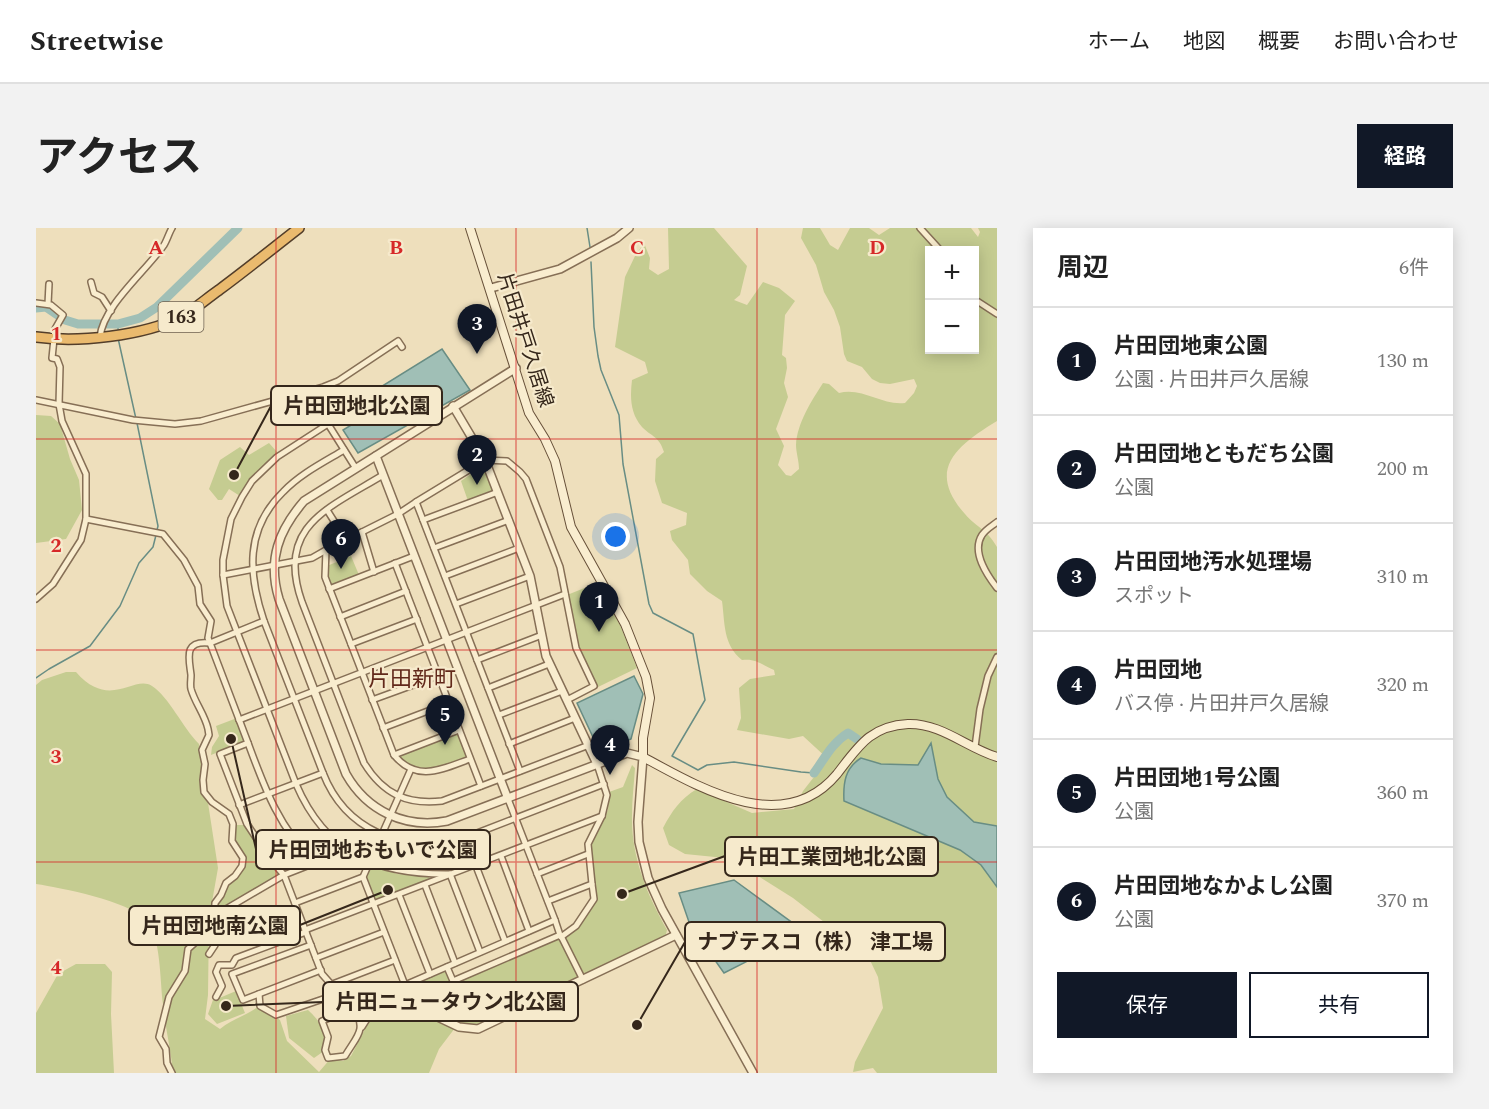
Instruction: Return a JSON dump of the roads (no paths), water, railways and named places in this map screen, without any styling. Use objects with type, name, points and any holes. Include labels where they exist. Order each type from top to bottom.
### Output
[{"type":"highway","name":"163","points":[[36,337],[54,340],[82,340],[101,333],[148,329],[183,316],[299,228]]},
{"type":"main road","name":"片田井戸久居線","points":[[471,228],[529,413],[555,461],[571,527],[625,624],[648,684],[650,698],[643,757]]},
{"type":"main road","points":[[643,757],[699,785],[738,801],[774,806],[812,795],[835,775],[867,737],[885,728],[909,724],[932,727],[997,757]]},
{"type":"street","points":[[101,333],[105,319],[164,244],[172,228]]},
{"type":"street","points":[[491,288],[560,269],[617,238],[629,228]]},
{"type":"street","points":[[920,228],[936,246]]},
{"type":"street","points":[[91,282],[94,293],[102,297],[111,311]]},
{"type":"street","points":[[48,304],[50,284]]},
{"type":"street","points":[[36,303],[48,304],[63,315],[58,323],[52,358],[57,359],[60,367],[59,404],[62,421],[86,474],[86,519],[81,540],[53,584],[36,599]]},
{"type":"street","points":[[979,303],[997,314]]},
{"type":"street","points":[[36,400],[133,420],[169,424],[187,423],[288,398],[338,381],[398,341],[402,347]]},
{"type":"street","points":[[516,368],[310,497],[292,515],[279,540],[273,566],[279,599],[350,780],[363,798],[390,816],[413,822],[441,822],[627,753],[643,757],[638,811],[639,842],[651,887],[753,1073]]},
{"type":"street","points":[[447,967],[453,981],[561,936],[576,926],[594,899],[588,854],[590,837],[602,816],[607,795],[597,764],[549,664],[530,576],[498,492],[485,460],[453,406]]},
{"type":"street","points":[[355,467],[328,424],[277,457],[260,472],[245,491],[231,519],[225,542],[223,575],[227,606],[296,784],[306,806],[321,826],[348,850],[369,862],[399,871],[450,874]]},
{"type":"street","points":[[344,450],[297,480],[271,506],[256,538],[252,570],[256,595],[264,621],[323,773],[331,790],[346,810],[360,822],[382,835],[412,843],[444,843],[459,840],[604,784]]},
{"type":"street","points":[[376,456],[561,936],[583,980]]},
{"type":"street","points":[[223,575],[312,558],[398,514],[485,460],[507,461],[524,476],[560,567],[576,648],[594,686],[567,700]]},
{"type":"street","points":[[383,475],[314,519],[303,535],[294,562],[298,591],[364,763],[381,785],[399,796],[425,803],[442,801],[588,745]]},
{"type":"street","points":[[423,520],[498,492]]},
{"type":"street","points":[[416,502],[520,771]]},
{"type":"street","points":[[327,510],[346,540]]},
{"type":"street","points":[[86,519],[163,534],[184,560],[198,586],[200,604],[211,621],[208,638],[267,794],[280,821],[315,863]]},
{"type":"street","points":[[434,548],[508,520]]},
{"type":"street","points":[[997,522],[982,534],[979,547],[983,565],[997,588]]},
{"type":"street","points":[[362,532],[374,572]]},
{"type":"street","points":[[445,576],[519,548]]},
{"type":"street","points":[[326,550],[324,572],[329,589],[394,755],[411,769],[422,772],[433,772],[470,759]]},
{"type":"street","points":[[329,589],[414,556]]},
{"type":"street","points":[[395,563],[481,786]]},
{"type":"street","points":[[456,604],[530,576]]},
{"type":"street","points":[[340,617],[406,591]]},
{"type":"street","points":[[239,720],[565,594]]},
{"type":"street","points":[[351,644],[417,619]]},
{"type":"street","points":[[209,954],[215,945],[215,903],[226,883],[236,876],[242,866],[243,858],[232,839],[233,824],[229,814],[206,796],[204,789],[205,764],[202,750],[209,735],[190,687],[189,651],[194,645],[210,643],[264,621]]},
{"type":"street","points":[[477,660],[542,635]]},
{"type":"street","points":[[975,747],[980,709],[988,676],[997,657]]},
{"type":"street","points":[[488,688],[549,664]]},
{"type":"street","points":[[372,700],[438,675]]},
{"type":"street","points":[[499,715],[562,691]]},
{"type":"street","points":[[383,728],[449,703]]},
{"type":"street","points":[[509,744],[575,718]]},
{"type":"street","points":[[394,755],[459,730]]},
{"type":"street","points":[[248,743],[220,754],[239,805],[258,843],[284,875],[310,945],[330,985],[344,995],[366,999]]},
{"type":"street","points":[[405,985],[363,877],[411,769]]},
{"type":"street","points":[[239,805],[323,773]]},
{"type":"street","points":[[216,997],[222,986],[216,972],[219,965],[232,965],[236,958],[602,816]]},
{"type":"street","points":[[172,1073],[167,1063],[166,1049],[159,1037],[169,997],[185,971],[188,949],[214,924],[221,912],[284,875],[348,850]]},
{"type":"street","points":[[537,874],[588,854]]},
{"type":"street","points":[[501,856],[529,931]]},
{"type":"street","points":[[476,866],[505,941]]},
{"type":"street","points":[[450,874],[480,952]]},
{"type":"street","points":[[295,903],[363,877]]},
{"type":"street","points":[[548,901],[592,884]]},
{"type":"street","points":[[425,885],[455,963]]},
{"type":"street","points":[[399,895],[430,974]]},
{"type":"street","points":[[384,994],[345,1056],[328,1058],[325,1050],[328,1037],[322,1021],[355,1007],[366,999],[384,994],[555,920]]},
{"type":"street","points":[[316,958],[384,932]]},
{"type":"street","points":[[384,994],[459,1027],[472,1029],[488,1026],[676,935]]},
{"type":"street","points":[[310,945],[232,974],[243,1000],[321,970]]},
{"type":"street","points":[[330,985],[395,960]]},
{"type":"street","points":[[260,994],[260,1006],[276,1015],[323,999],[346,1011]]},
{"type":"street","points":[[355,1007],[362,1028]]},
{"type":"water","points":[[442,349],[470,390],[358,453],[343,430],[366,416],[379,388]]},
{"type":"water","points":[[634,676],[643,694],[631,739],[600,752],[577,703]]},
{"type":"water","points":[[931,743],[938,779],[947,797],[974,822],[997,826],[997,887],[981,865],[960,850],[844,801],[846,776],[851,766],[861,758],[881,764],[918,765]]},
{"type":"water","points":[[734,880],[805,932],[724,973],[690,925],[679,893]]},
{"type":"waterway","points":[[36,308],[46,307],[65,320],[78,324],[118,324],[140,318],[157,307],[238,228]]},
{"type":"waterway","points":[[587,228],[590,247]]},
{"type":"waterway","points":[[591,262],[594,327],[598,356],[601,370],[619,415],[623,464],[649,604],[653,613],[693,634],[705,700],[672,756],[698,770],[707,765],[734,762],[814,773]]},
{"type":"waterway","points":[[118,324],[118,329]]},
{"type":"waterway","points":[[118,338],[136,419]]},
{"type":"waterway","points":[[137,423],[157,530]]},
{"type":"waterway","points":[[36,678],[90,646],[120,606],[139,563],[153,547],[156,535]]},
{"type":"waterway","points":[[814,773],[842,737],[848,733],[857,739]]},
{"type":"place","name":"片田団地汚水処理場","points":[[477,354]]},
{"type":"place","name":"片田団地北公園","points":[[234,475]]},
{"type":"place","name":"片田団地ともだち公園","points":[[477,485]]},
{"type":"place","name":"片田団地なかよし公園","points":[[341,569]]},
{"type":"place","name":"片田団地東公園","points":[[599,632]]},
{"type":"place","name":"片田団地おもいで公園","points":[[231,739]]},
{"type":"place","name":"片田団地1号公園","points":[[445,745]]},
{"type":"place","name":"片田団地","points":[[610,775]]},
{"type":"place","name":"片田団地南公園","points":[[388,890]]},
{"type":"place","name":"片田工業団地北公園","points":[[622,894]]},
{"type":"place","name":"片田ニュータウン北公園","points":[[226,1006]]},
{"type":"place","name":"ナブテスコ（株） 津工場","points":[[637,1025]]},
{"type":"district","name":"片田新町","points":[[412,679]]}]
